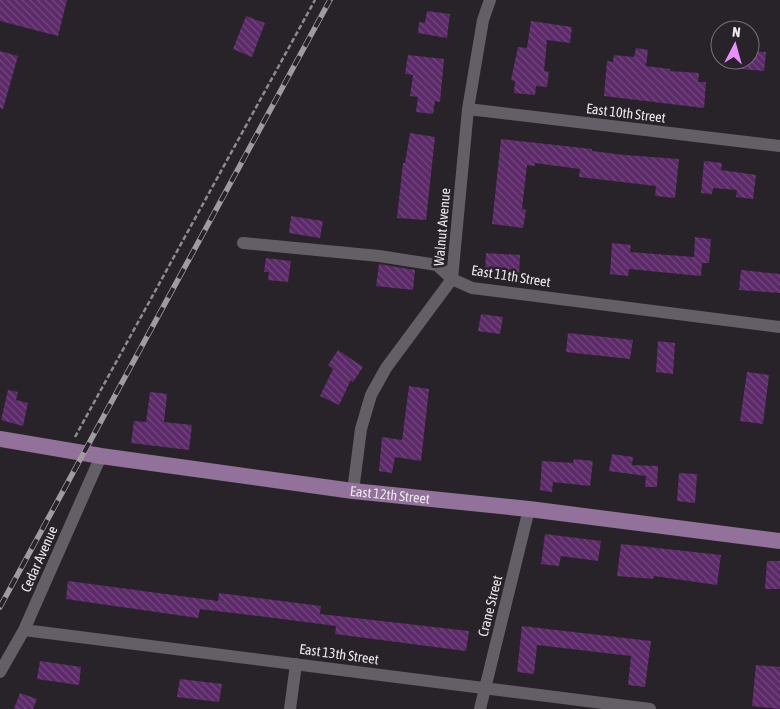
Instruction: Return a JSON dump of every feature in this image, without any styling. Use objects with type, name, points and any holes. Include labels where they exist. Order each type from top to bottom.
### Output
[{"type":"main road","name":"East 12th Street","points":[[0,438],[101,456],[353,490],[529,509],[780,541]]},
{"type":"street","name":"Walnut Avenue","points":[[353,490],[361,429],[370,395],[386,368],[452,279],[468,109],[484,20],[490,0]]},
{"type":"street","name":"East 10th Street","points":[[468,109],[780,146]]},
{"type":"street","name":"East 11th Street","points":[[243,243],[379,256],[437,265],[452,279],[472,288],[780,327]]},
{"type":"street","name":"Cedar Avenue","points":[[0,672],[24,630],[101,456]]},
{"type":"street","name":"Crane Street","points":[[480,709],[529,509]]},
{"type":"street","name":"East 13th Street","points":[[24,630],[650,709]]},
{"type":"street","points":[[290,709],[296,664]]},
{"type":"path","points":[[69,450],[314,0]]},
{"type":"building","points":[[0,0],[67,0],[58,36],[0,21]]},
{"type":"building","points":[[427,11],[450,14],[447,38],[418,33],[419,22],[425,23]]},
{"type":"building","points":[[246,16],[265,23],[252,57],[233,49]]},
{"type":"building","points":[[531,21],[572,27],[570,43],[547,40],[544,71],[549,72],[547,87],[536,86],[535,95],[514,93],[515,81],[511,80],[518,47],[527,48]]},
{"type":"building","points":[[636,48],[648,50],[646,66],[670,69],[670,71],[699,73],[698,82],[706,82],[704,108],[604,96],[607,61],[613,62],[614,55],[634,57]]},
{"type":"building","points":[[0,51],[18,56],[3,109],[0,108]]},
{"type":"building","points":[[760,52],[766,52],[764,71],[752,70],[760,70]]},
{"type":"building","points":[[408,55],[444,59],[440,102],[435,101],[433,114],[416,112],[418,97],[410,96],[413,75],[405,74]]},
{"type":"building","points":[[410,133],[435,137],[426,220],[397,218],[403,163],[405,163]]},
{"type":"building","points":[[501,139],[592,149],[592,151],[624,155],[679,159],[675,198],[655,196],[656,186],[579,177],[580,169],[535,163],[535,166],[527,165],[522,209],[526,210],[523,228],[492,224]]},
{"type":"building","points":[[704,161],[722,163],[721,170],[756,175],[753,199],[736,197],[737,190],[713,188],[712,194],[701,193]]},
{"type":"building","points":[[291,216],[323,221],[320,238],[289,233]]},
{"type":"building","points":[[695,237],[711,239],[709,263],[702,263],[701,276],[629,269],[628,276],[610,274],[612,243],[631,245],[630,252],[694,257]]},
{"type":"building","points":[[486,253],[520,255],[519,275],[485,273]]},
{"type":"building","points":[[266,258],[291,261],[288,282],[268,280],[269,272],[264,272]]},
{"type":"building","points":[[379,264],[415,270],[413,290],[376,286]]},
{"type":"building","points":[[741,270],[780,274],[780,293],[739,290]]},
{"type":"building","points":[[481,314],[503,317],[500,334],[478,331]]},
{"type":"building","points":[[568,333],[633,340],[630,359],[566,352]]},
{"type":"building","points":[[658,341],[675,343],[673,374],[656,372]]},
{"type":"building","points":[[338,350],[363,367],[353,382],[351,380],[339,405],[320,396],[333,369],[328,365]]},
{"type":"building","points":[[747,372],[769,375],[763,424],[740,421]]},
{"type":"building","points":[[409,386],[429,389],[421,461],[395,457],[392,473],[379,471],[382,437],[402,440]]},
{"type":"building","points":[[8,390],[18,392],[16,400],[28,403],[23,426],[1,420]]},
{"type":"building","points":[[150,392],[167,394],[164,422],[192,425],[189,450],[131,443],[134,421],[146,422]]},
{"type":"building","points":[[612,454],[633,457],[632,465],[658,466],[657,487],[645,487],[646,476],[609,471]]},
{"type":"building","points":[[574,459],[593,461],[590,486],[553,482],[552,492],[540,490],[542,461],[573,463]]},
{"type":"building","points":[[679,473],[697,474],[695,503],[677,501]]},
{"type":"building","points":[[545,534],[601,541],[598,561],[561,556],[559,566],[541,564]]},
{"type":"building","points":[[621,544],[721,555],[717,585],[654,576],[653,579],[617,576]]},
{"type":"building","points":[[767,561],[780,561],[780,589],[765,589]]},
{"type":"building","points":[[68,581],[218,601],[219,593],[321,606],[320,614],[469,631],[466,651],[335,634],[336,626],[200,609],[198,618],[66,599]]},
{"type":"building","points":[[522,626],[651,641],[645,687],[628,685],[631,656],[537,645],[534,674],[517,672]]},
{"type":"building","points":[[40,661],[81,667],[79,685],[37,679]]},
{"type":"building","points":[[756,665],[780,667],[780,709],[752,706]]},
{"type":"building","points":[[180,679],[222,684],[219,702],[177,697]]},
{"type":"building","points":[[20,693],[37,699],[33,709],[14,709]]},
{"type":"railway","points":[[0,607],[330,0]]}]
